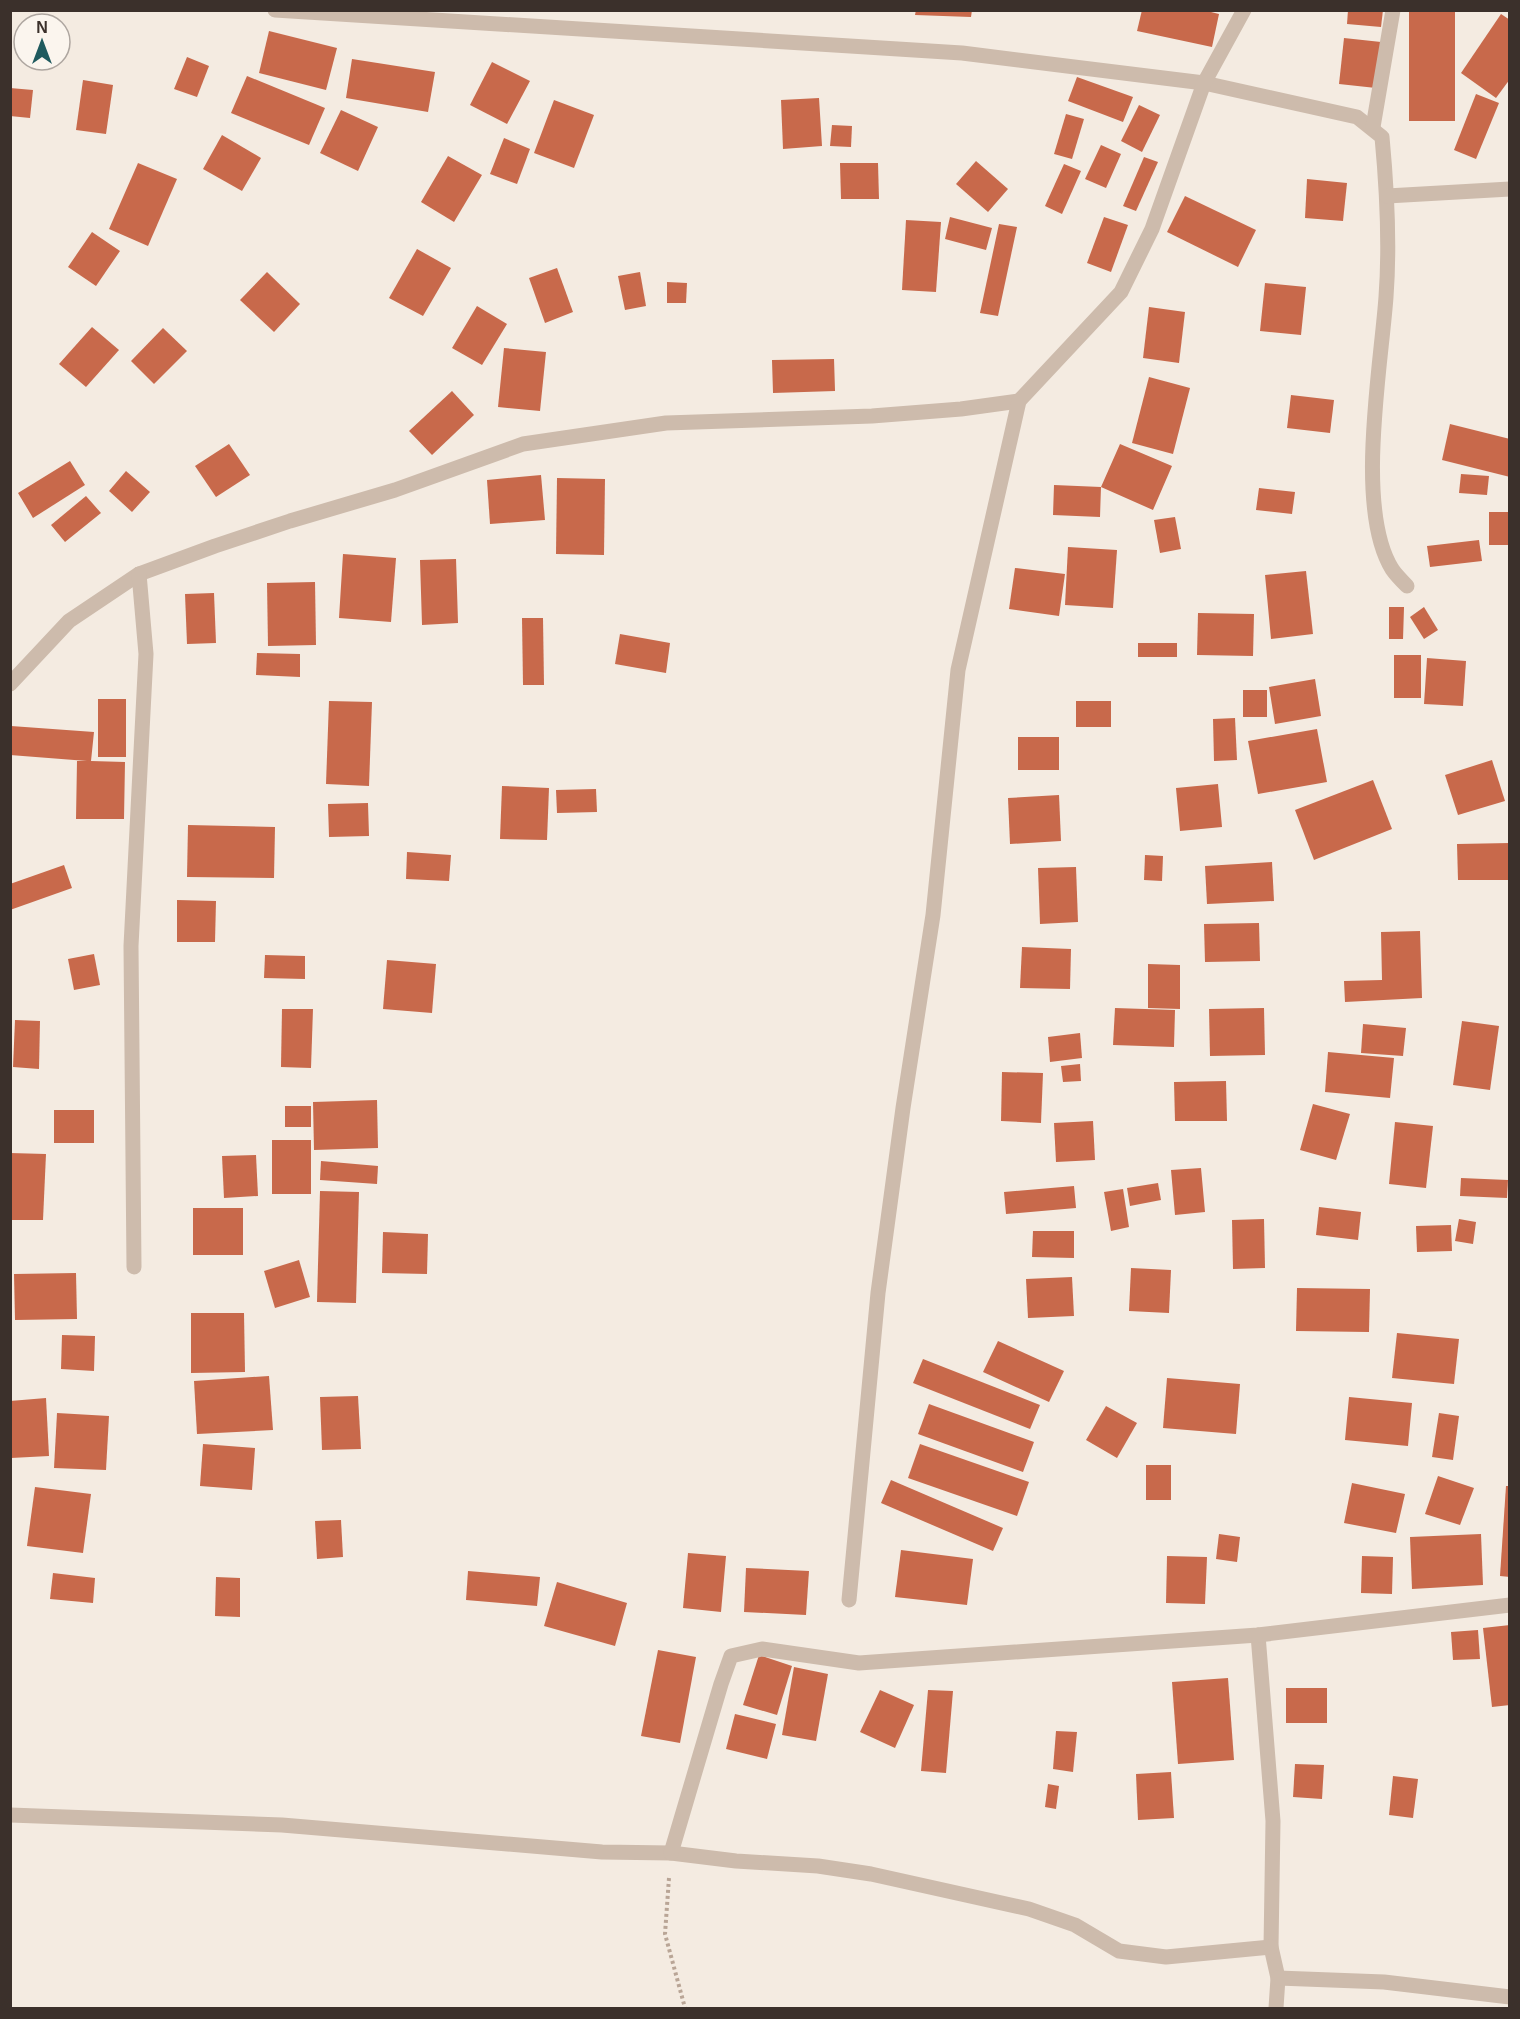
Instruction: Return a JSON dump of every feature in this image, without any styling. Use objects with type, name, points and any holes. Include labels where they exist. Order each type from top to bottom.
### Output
[{"type":"street","points":[[275,10],[962,53],[1204,83],[1357,117],[1382,137],[1388,196],[1386,297],[1377,370],[1374,448],[1377,528],[1384,553],[1392,570],[1407,586]]},
{"type":"street","points":[[849,1600],[878,1293],[903,1108],[933,915],[958,670],[1019,401],[1120,292],[1152,229],[1204,83],[1244,10]]},
{"type":"street","points":[[1372,128],[1393,10]]},
{"type":"street","points":[[1388,196],[1509,189]]},
{"type":"street","points":[[10,684],[69,621],[139,574],[290,521],[395,490],[523,444],[666,423],[872,416],[961,409],[1019,401]]},
{"type":"street","points":[[134,1267],[131,946],[146,654],[139,574]]},
{"type":"street","points":[[671,1853],[731,1656],[762,1649],[859,1663],[1258,1635],[1509,1605]]},
{"type":"street","points":[[1258,1635],[1273,1821],[1271,1947],[1278,1978],[1276,2008]]},
{"type":"street","points":[[10,1815],[282,1825],[602,1852],[671,1853],[736,1861],[818,1866],[871,1874],[1018,1906],[1075,1925],[1119,1951],[1166,1957],[1271,1947]]},
{"type":"street","points":[[1278,1978],[1384,1982],[1509,1997]]},
{"type":"path","points":[[671,1853],[664,1934],[684,2008]]},
{"type":"building","points":[[916,10],[972,10],[971,17],[915,15]]},
{"type":"building","points":[[1142,10],[1203,10],[1219,14],[1212,47],[1137,31]]},
{"type":"building","points":[[1348,10],[1383,10],[1381,27],[1347,24]]},
{"type":"building","points":[[1409,10],[1455,10],[1455,121],[1409,121]]},
{"type":"building","points":[[1501,14],[1510,20],[1510,79],[1496,98],[1461,73]]},
{"type":"building","points":[[269,31],[337,48],[326,90],[259,73]]},
{"type":"building","points":[[1344,38],[1381,42],[1376,88],[1339,84]]},
{"type":"building","points":[[187,57],[209,66],[197,97],[174,89]]},
{"type":"building","points":[[352,59],[435,72],[428,112],[346,98]]},
{"type":"building","points":[[492,62],[530,81],[507,124],[470,105]]},
{"type":"building","points":[[247,76],[325,108],[309,145],[231,113]]},
{"type":"building","points":[[1077,77],[1133,97],[1123,122],[1068,101]]},
{"type":"building","points":[[83,80],[113,85],[106,134],[76,130]]},
{"type":"building","points":[[10,88],[33,90],[30,118],[10,116]]},
{"type":"building","points":[[1476,94],[1499,103],[1476,159],[1454,150]]},
{"type":"building","points":[[819,98],[822,146],[783,149],[781,100]]},
{"type":"building","points":[[554,100],[594,115],[574,168],[534,153]]},
{"type":"building","points":[[1139,105],[1160,115],[1142,152],[1121,141]]},
{"type":"building","points":[[341,110],[378,127],[358,171],[320,153]]},
{"type":"building","points":[[1066,114],[1084,119],[1072,159],[1054,154]]},
{"type":"building","points":[[832,125],[852,126],[851,147],[830,146]]},
{"type":"building","points":[[222,135],[261,158],[242,191],[203,169]]},
{"type":"building","points":[[504,138],[530,149],[517,184],[490,174]]},
{"type":"building","points":[[1101,145],[1121,154],[1106,188],[1085,179]]},
{"type":"building","points":[[448,156],[482,175],[454,222],[421,202]]},
{"type":"building","points":[[1144,157],[1158,162],[1136,211],[1123,206]]},
{"type":"building","points":[[976,161],[1008,189],[988,212],[956,184]]},
{"type":"building","points":[[138,163],[177,179],[148,246],[109,229]]},
{"type":"building","points":[[840,163],[878,163],[879,199],[841,199]]},
{"type":"building","points":[[1064,164],[1081,171],[1062,214],[1045,206]]},
{"type":"building","points":[[1307,179],[1347,183],[1343,221],[1305,218]]},
{"type":"building","points":[[1185,196],[1256,230],[1238,267],[1167,232]]},
{"type":"building","points":[[950,217],[992,228],[986,250],[945,239]]},
{"type":"building","points":[[1104,217],[1128,225],[1111,272],[1087,263]]},
{"type":"building","points":[[906,220],[941,222],[936,292],[902,290]]},
{"type":"building","points":[[999,224],[1017,227],[998,316],[980,313]]},
{"type":"building","points":[[92,232],[120,251],[96,286],[68,267]]},
{"type":"building","points":[[417,249],[451,268],[423,316],[389,298]]},
{"type":"building","points":[[557,268],[573,312],[545,323],[529,278]]},
{"type":"building","points":[[267,272],[300,304],[274,332],[240,300]]},
{"type":"building","points":[[640,272],[646,306],[625,310],[618,276]]},
{"type":"building","points":[[667,282],[687,283],[686,303],[667,303]]},
{"type":"building","points":[[1265,283],[1306,287],[1301,335],[1260,331]]},
{"type":"building","points":[[477,306],[507,324],[482,365],[452,348]]},
{"type":"building","points":[[1149,307],[1185,312],[1179,363],[1143,358]]},
{"type":"building","points":[[92,327],[119,350],[86,387],[59,364]]},
{"type":"building","points":[[163,328],[187,351],[154,384],[131,361]]},
{"type":"building","points":[[504,348],[546,352],[540,411],[498,407]]},
{"type":"building","points":[[834,359],[835,391],[773,393],[772,360]]},
{"type":"building","points":[[1149,377],[1190,388],[1173,454],[1132,443]]},
{"type":"building","points":[[452,391],[474,415],[432,455],[409,431]]},
{"type":"building","points":[[1291,395],[1334,400],[1330,433],[1287,428]]},
{"type":"building","points":[[1450,424],[1510,439],[1510,477],[1442,460]]},
{"type":"building","points":[[229,444],[250,475],[216,497],[195,466]]},
{"type":"building","points":[[1120,444],[1172,466],[1153,510],[1101,487]]},
{"type":"building","points":[[70,461],[85,485],[33,518],[18,493]]},
{"type":"building","points":[[126,471],[150,492],[132,512],[109,491]]},
{"type":"building","points":[[1461,474],[1489,476],[1487,495],[1459,493]]},
{"type":"building","points":[[541,475],[545,520],[490,524],[487,480]]},
{"type":"building","points":[[557,478],[605,479],[604,555],[556,554]]},
{"type":"building","points":[[1054,485],[1101,487],[1100,517],[1053,515]]},
{"type":"building","points":[[1259,488],[1295,492],[1292,514],[1256,510]]},
{"type":"building","points":[[86,496],[101,513],[65,542],[51,525]]},
{"type":"building","points":[[1489,512],[1509,512],[1509,545],[1489,545]]},
{"type":"building","points":[[1175,517],[1181,549],[1160,553],[1154,520]]},
{"type":"building","points":[[1479,540],[1482,561],[1430,567],[1427,546]]},
{"type":"building","points":[[1068,547],[1117,550],[1113,608],[1065,605]]},
{"type":"building","points":[[343,554],[396,558],[391,622],[339,618]]},
{"type":"building","points":[[456,559],[458,623],[422,625],[420,560]]},
{"type":"building","points":[[1015,568],[1065,574],[1059,616],[1009,609]]},
{"type":"building","points":[[1306,571],[1313,634],[1271,639],[1265,575]]},
{"type":"building","points":[[315,582],[316,645],[268,646],[267,583]]},
{"type":"building","points":[[214,593],[216,643],[187,644],[185,594]]},
{"type":"building","points":[[1389,607],[1404,607],[1403,639],[1389,639]]},
{"type":"building","points":[[1424,607],[1438,630],[1424,639],[1410,617]]},
{"type":"building","points":[[1198,613],[1254,614],[1253,656],[1197,655]]},
{"type":"building","points":[[522,618],[543,618],[544,685],[523,685]]},
{"type":"building","points":[[620,634],[670,643],[666,673],[615,664]]},
{"type":"building","points":[[1138,643],[1177,643],[1177,657],[1138,657]]},
{"type":"building","points":[[257,653],[300,654],[300,677],[256,675]]},
{"type":"building","points":[[1394,655],[1421,655],[1421,698],[1394,698]]},
{"type":"building","points":[[1427,658],[1466,661],[1463,706],[1424,704]]},
{"type":"building","points":[[1315,679],[1321,716],[1275,724],[1269,687]]},
{"type":"building","points":[[1243,690],[1267,690],[1267,717],[1243,717]]},
{"type":"building","points":[[98,699],[126,699],[126,757],[98,757]]},
{"type":"building","points":[[329,701],[372,702],[369,786],[326,784]]},
{"type":"building","points":[[1076,701],[1111,701],[1111,727],[1076,727]]},
{"type":"building","points":[[1235,718],[1237,760],[1214,761],[1213,719]]},
{"type":"building","points":[[11,726],[94,732],[91,761],[125,762],[124,819],[76,819],[77,761],[87,761],[10,755]]},
{"type":"building","points":[[1317,729],[1327,782],[1258,794],[1248,741]]},
{"type":"building","points":[[1018,737],[1059,737],[1059,770],[1018,770]]},
{"type":"building","points":[[1492,760],[1505,801],[1458,815],[1445,775]]},
{"type":"building","points":[[1373,780],[1392,829],[1314,860],[1295,810]]},
{"type":"building","points":[[1218,784],[1222,827],[1180,831],[1176,788]]},
{"type":"building","points":[[502,786],[549,788],[547,840],[500,839]]},
{"type":"building","points":[[596,789],[597,812],[557,813],[556,790]]},
{"type":"building","points":[[1059,795],[1061,841],[1010,844],[1008,798]]},
{"type":"building","points":[[368,803],[369,836],[329,837],[328,804]]},
{"type":"building","points":[[188,825],[275,827],[274,878],[187,877]]},
{"type":"building","points":[[1510,843],[1510,880],[1458,880],[1457,844]]},
{"type":"building","points":[[407,852],[451,855],[449,881],[406,879]]},
{"type":"building","points":[[1145,855],[1163,856],[1162,881],[1144,880]]},
{"type":"building","points":[[1272,862],[1274,901],[1207,904],[1205,866]]},
{"type":"building","points":[[64,865],[72,888],[10,910],[10,884]]},
{"type":"building","points":[[1076,867],[1078,922],[1040,924],[1038,868]]},
{"type":"building","points":[[177,900],[216,901],[215,942],[177,942]]},
{"type":"building","points":[[1259,923],[1260,961],[1205,962],[1204,924]]},
{"type":"building","points":[[1420,931],[1422,998],[1345,1002],[1344,981],[1382,980],[1381,932]]},
{"type":"building","points":[[1022,947],[1071,949],[1070,989],[1020,988]]},
{"type":"building","points":[[94,954],[100,985],[74,990],[68,959]]},
{"type":"building","points":[[265,955],[305,956],[305,979],[264,978]]},
{"type":"building","points":[[387,960],[436,964],[432,1013],[383,1009]]},
{"type":"building","points":[[1148,964],[1180,965],[1180,1009],[1148,1008]]},
{"type":"building","points":[[1115,1008],[1175,1010],[1174,1047],[1113,1045]]},
{"type":"building","points":[[1264,1008],[1265,1055],[1210,1056],[1209,1009]]},
{"type":"building","points":[[282,1009],[313,1009],[311,1068],[281,1067]]},
{"type":"building","points":[[15,1020],[40,1021],[39,1069],[13,1067]]},
{"type":"building","points":[[1462,1021],[1499,1026],[1490,1090],[1453,1085]]},
{"type":"building","points":[[1363,1024],[1406,1028],[1403,1056],[1361,1053]]},
{"type":"building","points":[[1080,1033],[1082,1058],[1050,1062],[1048,1037]]},
{"type":"building","points":[[1328,1052],[1394,1058],[1390,1098],[1325,1092]]},
{"type":"building","points":[[1080,1064],[1081,1081],[1063,1082],[1061,1066]]},
{"type":"building","points":[[1002,1072],[1043,1073],[1041,1123],[1001,1121]]},
{"type":"building","points":[[1226,1081],[1227,1121],[1175,1121],[1174,1082]]},
{"type":"building","points":[[377,1100],[378,1148],[314,1150],[313,1102]]},
{"type":"building","points":[[1313,1104],[1350,1114],[1336,1160],[1300,1150]]},
{"type":"building","points":[[285,1106],[311,1106],[311,1127],[285,1127]]},
{"type":"building","points":[[54,1110],[94,1110],[94,1143],[54,1143]]},
{"type":"building","points":[[1093,1121],[1095,1160],[1056,1162],[1054,1123]]},
{"type":"building","points":[[1395,1122],[1433,1126],[1426,1188],[1389,1184]]},
{"type":"building","points":[[272,1140],[311,1140],[311,1194],[272,1194]]},
{"type":"building","points":[[10,1153],[46,1154],[43,1220],[10,1220]]},
{"type":"building","points":[[256,1155],[258,1196],[224,1198],[222,1156]]},
{"type":"building","points":[[321,1161],[378,1166],[377,1184],[320,1180]]},
{"type":"building","points":[[1201,1168],[1205,1212],[1175,1215],[1171,1170]]},
{"type":"building","points":[[1461,1178],[1508,1180],[1507,1198],[1460,1196]]},
{"type":"building","points":[[1158,1183],[1161,1200],[1130,1206],[1127,1188]]},
{"type":"building","points":[[1074,1186],[1076,1208],[1006,1214],[1004,1192]]},
{"type":"building","points":[[1123,1189],[1129,1227],[1111,1231],[1104,1192]]},
{"type":"building","points":[[320,1191],[359,1192],[356,1303],[317,1302]]},
{"type":"building","points":[[1319,1207],[1361,1212],[1358,1240],[1316,1235]]},
{"type":"building","points":[[193,1208],[243,1208],[243,1255],[193,1255]]},
{"type":"building","points":[[1264,1219],[1265,1268],[1233,1269],[1232,1220]]},
{"type":"building","points":[[1459,1219],[1476,1222],[1473,1244],[1455,1241]]},
{"type":"building","points":[[1451,1225],[1452,1251],[1417,1252],[1416,1226]]},
{"type":"building","points":[[1033,1231],[1074,1231],[1074,1258],[1032,1257]]},
{"type":"building","points":[[383,1232],[428,1234],[427,1274],[382,1273]]},
{"type":"building","points":[[299,1260],[310,1297],[275,1308],[264,1271]]},
{"type":"building","points":[[1131,1268],[1171,1270],[1169,1313],[1129,1311]]},
{"type":"building","points":[[76,1273],[77,1319],[15,1320],[14,1274]]},
{"type":"building","points":[[1072,1277],[1074,1316],[1028,1318],[1026,1279]]},
{"type":"building","points":[[1297,1288],[1370,1289],[1369,1332],[1296,1331]]},
{"type":"building","points":[[191,1313],[244,1313],[245,1372],[191,1373]]},
{"type":"building","points":[[1397,1333],[1459,1339],[1454,1384],[1392,1378]]},
{"type":"building","points":[[62,1335],[95,1336],[94,1371],[61,1369]]},
{"type":"building","points":[[998,1341],[1064,1371],[1049,1402],[983,1372]]},
{"type":"building","points":[[923,1359],[1040,1405],[1030,1429],[913,1383]]},
{"type":"building","points":[[269,1376],[273,1430],[197,1434],[194,1381]]},
{"type":"building","points":[[1167,1378],[1240,1384],[1236,1434],[1163,1428]]},
{"type":"building","points":[[358,1396],[361,1449],[322,1450],[320,1397]]},
{"type":"building","points":[[1349,1397],[1412,1403],[1408,1446],[1345,1440]]},
{"type":"building","points":[[46,1398],[49,1456],[11,1458],[10,1401]]},
{"type":"building","points":[[929,1404],[1034,1442],[1023,1472],[918,1434]]},
{"type":"building","points":[[1106,1406],[1137,1423],[1117,1458],[1086,1440]]},
{"type":"building","points":[[57,1413],[109,1416],[106,1470],[54,1468]]},
{"type":"building","points":[[1439,1413],[1459,1416],[1453,1460],[1432,1457]]},
{"type":"building","points":[[203,1444],[255,1448],[252,1490],[200,1486]]},
{"type":"building","points":[[920,1444],[1029,1482],[1017,1516],[908,1478]]},
{"type":"building","points":[[1146,1465],[1171,1465],[1171,1500],[1146,1500]]},
{"type":"building","points":[[1438,1476],[1474,1488],[1460,1525],[1425,1514]]},
{"type":"building","points":[[891,1480],[1003,1528],[993,1551],[881,1503]]},
{"type":"building","points":[[1352,1483],[1405,1494],[1396,1533],[1344,1523]]},
{"type":"building","points":[[1506,1486],[1510,1486],[1510,1577],[1500,1576]]},
{"type":"building","points":[[35,1487],[91,1494],[83,1553],[27,1546]]},
{"type":"building","points":[[341,1520],[343,1557],[317,1559],[315,1521]]},
{"type":"building","points":[[1219,1534],[1240,1537],[1237,1562],[1216,1559]]},
{"type":"building","points":[[1481,1534],[1483,1585],[1412,1589],[1410,1537]]},
{"type":"building","points":[[901,1550],[973,1559],[967,1605],[895,1597]]},
{"type":"building","points":[[688,1553],[726,1556],[721,1612],[683,1608]]},
{"type":"building","points":[[1167,1556],[1207,1557],[1205,1604],[1166,1603]]},
{"type":"building","points":[[1362,1556],[1393,1557],[1392,1594],[1361,1593]]},
{"type":"building","points":[[746,1568],[809,1571],[806,1615],[744,1612]]},
{"type":"building","points":[[468,1571],[540,1577],[537,1606],[466,1600]]},
{"type":"building","points":[[53,1573],[95,1578],[93,1603],[50,1599]]},
{"type":"building","points":[[216,1577],[240,1578],[240,1617],[215,1616]]},
{"type":"building","points":[[557,1582],[627,1603],[615,1646],[544,1626]]},
{"type":"building","points":[[1510,1625],[1510,1705],[1492,1707],[1483,1628]]},
{"type":"building","points":[[1478,1630],[1480,1659],[1453,1660],[1451,1632]]},
{"type":"building","points":[[658,1650],[696,1657],[680,1743],[641,1736]]},
{"type":"building","points":[[759,1655],[792,1666],[777,1715],[743,1705]]},
{"type":"building","points":[[794,1667],[828,1674],[816,1741],[782,1735]]},
{"type":"building","points":[[1228,1678],[1234,1760],[1178,1764],[1172,1682]]},
{"type":"building","points":[[1286,1688],[1327,1688],[1327,1723],[1286,1723]]},
{"type":"building","points":[[880,1690],[914,1705],[895,1748],[860,1732]]},
{"type":"building","points":[[928,1690],[953,1691],[946,1773],[921,1771]]},
{"type":"building","points":[[735,1714],[776,1724],[767,1759],[726,1749]]},
{"type":"building","points":[[1056,1731],[1077,1732],[1073,1772],[1053,1769]]},
{"type":"building","points":[[1295,1764],[1324,1765],[1322,1799],[1293,1797]]},
{"type":"building","points":[[1171,1772],[1174,1818],[1138,1820],[1136,1774]]},
{"type":"building","points":[[1393,1776],[1418,1779],[1413,1818],[1389,1815]]},
{"type":"building","points":[[1048,1784],[1059,1786],[1056,1809],[1045,1807]]}]
